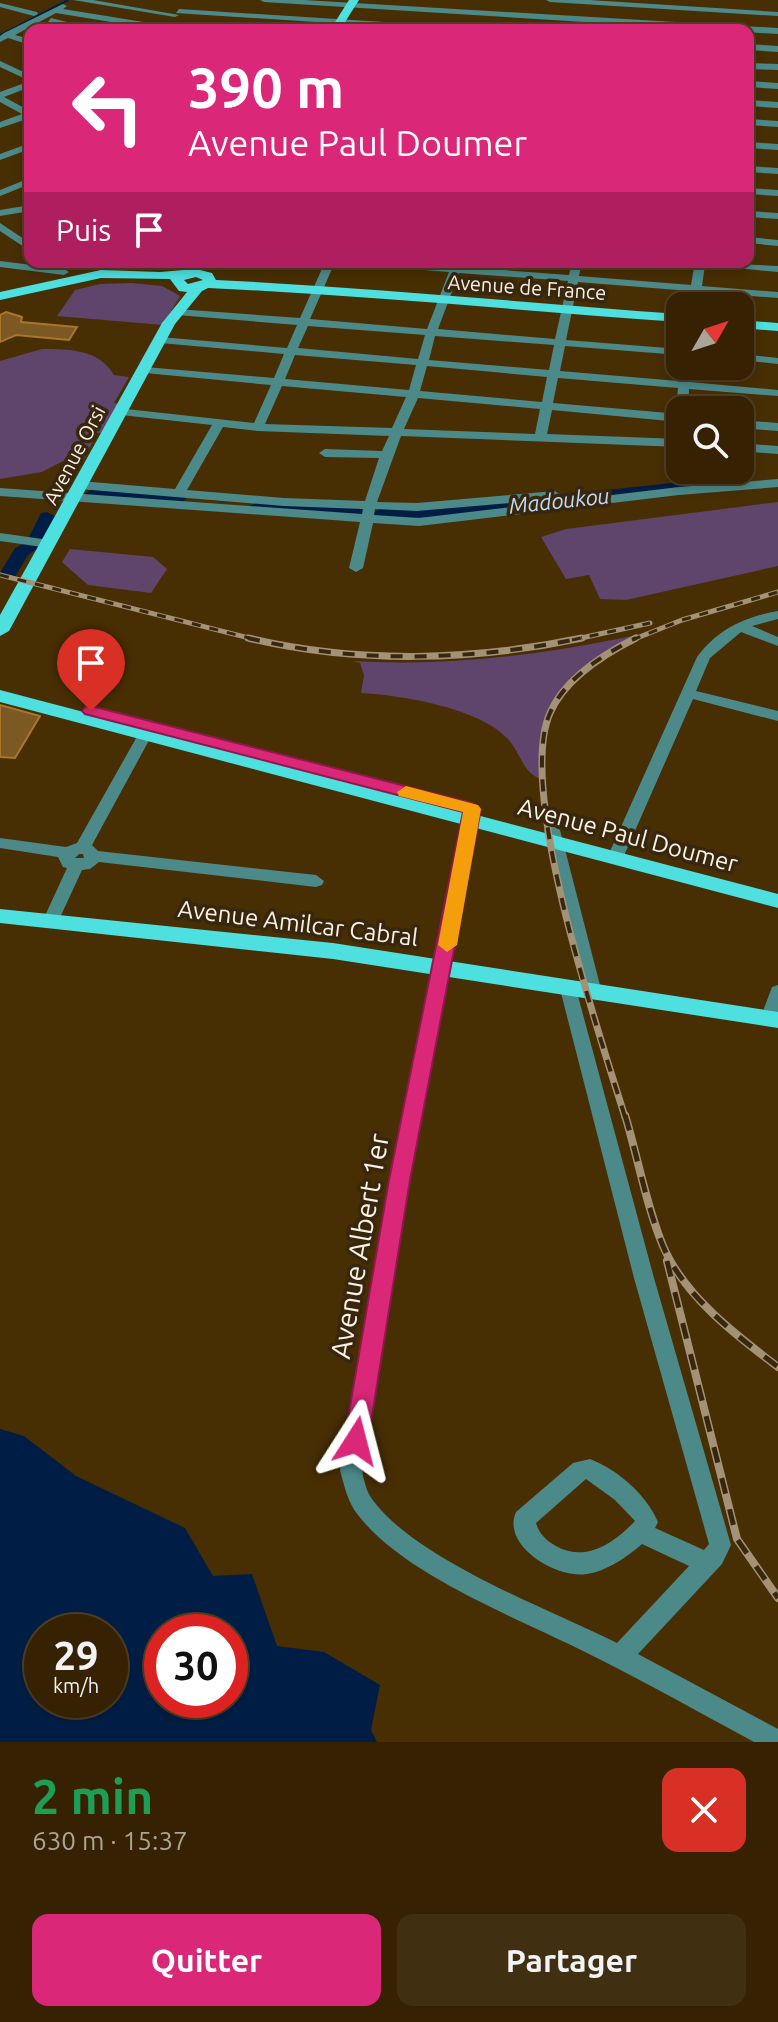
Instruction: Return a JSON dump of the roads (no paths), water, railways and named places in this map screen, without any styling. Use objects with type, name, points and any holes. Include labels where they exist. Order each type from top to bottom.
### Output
[{"type":"main road","points":[[339,24],[352,3]]},
{"type":"main road","name":"Avenue de France","points":[[0,298],[62,274],[319,289],[444,302],[666,317]]},
{"type":"main road","name":"Avenue Orsi","points":[[0,631],[193,282]]},
{"type":"main road","points":[[754,325],[778,327]]},
{"type":"main road","name":"Avenue Paul Doumer","points":[[0,688],[658,864],[778,901]]},
{"type":"main road","name":"Avenue Paul Doumer","points":[[0,696],[274,763]]},
{"type":"main road","name":"Avenue Paul Doumer","points":[[658,864],[778,888]]},
{"type":"main road","name":"Avenue Amilcar Cabral","points":[[0,916],[333,951],[774,1019]]},
{"type":"street","points":[[38,16],[63,0]]},
{"type":"street","points":[[1,33],[76,0],[177,13],[238,11],[331,24]]},
{"type":"street","points":[[167,24],[186,0]]},
{"type":"street","points":[[264,0],[352,3],[593,24]]},
{"type":"street","points":[[431,24],[444,0]]},
{"type":"street","points":[[537,21],[547,0],[638,3],[778,14]]},
{"type":"street","points":[[730,24],[732,0]]},
{"type":"street","points":[[632,24],[638,3]]},
{"type":"street","points":[[0,5],[67,24]]},
{"type":"street","points":[[55,10],[139,24]]},
{"type":"street","points":[[225,24],[238,11]]},
{"type":"street","points":[[754,30],[778,31]]},
{"type":"street","points":[[1,33],[24,40]]},
{"type":"street","points":[[754,47],[778,49]]},
{"type":"street","points":[[0,64],[24,75]]},
{"type":"street","points":[[754,66],[778,67]]},
{"type":"street","points":[[754,84],[778,86]]},
{"type":"street","points":[[0,96],[24,86]]},
{"type":"street","points":[[0,96],[24,111]]},
{"type":"street","points":[[754,103],[778,105]]},
{"type":"street","points":[[0,125],[24,117]]},
{"type":"street","points":[[754,122],[778,124]]},
{"type":"street","points":[[754,145],[778,147]]},
{"type":"street","points":[[0,157],[24,148]]},
{"type":"street","points":[[754,169],[778,171]]},
{"type":"street","points":[[0,193],[24,183]]},
{"type":"street","points":[[754,191],[778,193]]},
{"type":"street","points":[[0,213],[24,210]]},
{"type":"street","points":[[754,214],[778,216]]},
{"type":"street","points":[[0,226],[6,234],[24,244]]},
{"type":"street","points":[[754,241],[778,243]]},
{"type":"street","points":[[0,264],[24,268]]},
{"type":"street","points":[[754,267],[778,269]]},
{"type":"street","points":[[25,268],[62,274]]},
{"type":"street","points":[[258,427],[328,268]]},
{"type":"street","points":[[356,568],[370,505],[386,455],[413,395],[431,332],[455,268]]},
{"type":"street","points":[[473,268],[573,280],[778,295]]},
{"type":"street","points":[[540,438],[576,268]]},
{"type":"street","points":[[695,292],[700,268]]},
{"type":"street","points":[[193,282],[306,320],[666,351]]},
{"type":"street","points":[[160,340],[778,393]]},
{"type":"street","points":[[754,358],[778,361]]},
{"type":"street","points":[[145,370],[666,417]]},
{"type":"street","points":[[683,396],[684,380]]},
{"type":"street","points":[[121,411],[258,427],[666,442]]},
{"type":"street","points":[[179,493],[219,424]]},
{"type":"street","points":[[754,425],[778,427]]},
{"type":"street","points":[[754,448],[778,450]]},
{"type":"street","points":[[325,453],[386,455]]},
{"type":"street","points":[[77,492],[368,520],[450,520],[649,495],[778,483]]},
{"type":"street","points":[[0,492],[179,493],[370,505],[459,505],[555,495]]},
{"type":"street","points":[[0,537],[49,544]]},
{"type":"street","points":[[617,853],[704,657],[727,633],[739,626],[778,615]]},
{"type":"street","points":[[739,626],[778,642]]},
{"type":"street","points":[[686,693],[778,716]]},
{"type":"street","points":[[51,920],[80,856],[146,733]]},
{"type":"street","name":"Avenue Albert 1er","points":[[471,815],[449,940],[440,968],[399,1180],[351,1470],[356,1492],[364,1506],[399,1538],[465,1580],[620,1657],[778,1742]]},
{"type":"street","points":[[554,836],[593,993]]},
{"type":"street","points":[[0,843],[80,856],[316,881]]},
{"type":"street","points":[[569,989],[644,1278],[720,1545],[620,1657]]},
{"type":"street","points":[[774,1019],[778,991]]},
{"type":"street","points":[[590,1469],[600,1474],[643,1513],[647,1522],[642,1533],[602,1559],[579,1564],[548,1554],[530,1539],[524,1528],[524,1519],[581,1470],[590,1469]]},
{"type":"street","points":[[642,1533],[707,1563]]},
{"type":"water","points":[[0,1429],[24,1436],[76,1476],[185,1528],[213,1576],[252,1574],[277,1646],[324,1652],[380,1685],[371,1730],[377,1742],[0,1742]]},
{"type":"waterway","points":[[0,35],[68,0]]},
{"type":"waterway","name":"Madoukou","points":[[380,514],[455,511],[710,484]]},
{"type":"waterway","name":"Madoukou","points":[[93,494],[178,499]]},
{"type":"waterway","name":"Madoukou","points":[[259,506],[360,513]]},
{"type":"waterway","name":"Madoukou","points":[[38,537],[47,517]]},
{"type":"waterway","name":"Madoukou","points":[[9,573],[21,552],[34,545]]},
{"type":"railway","points":[[0,575],[253,639]]},
{"type":"railway","points":[[634,639],[682,620],[778,592]]},
{"type":"railway","points":[[574,640],[650,623]]},
{"type":"railway","points":[[248,638],[253,639]]},
{"type":"railway","points":[[574,640],[582,638]]},
{"type":"railway","points":[[253,639],[331,652],[415,656],[499,651],[574,640]]},
{"type":"railway","points":[[253,639],[257,640]]},
{"type":"railway","points":[[625,1117],[565,912],[544,797],[542,749],[550,713],[565,689],[599,660],[634,639]]},
{"type":"railway","points":[[625,1115],[652,1214],[672,1264],[713,1314],[778,1367]]},
{"type":"railway","points":[[667,1261],[737,1539],[778,1598]]}]
